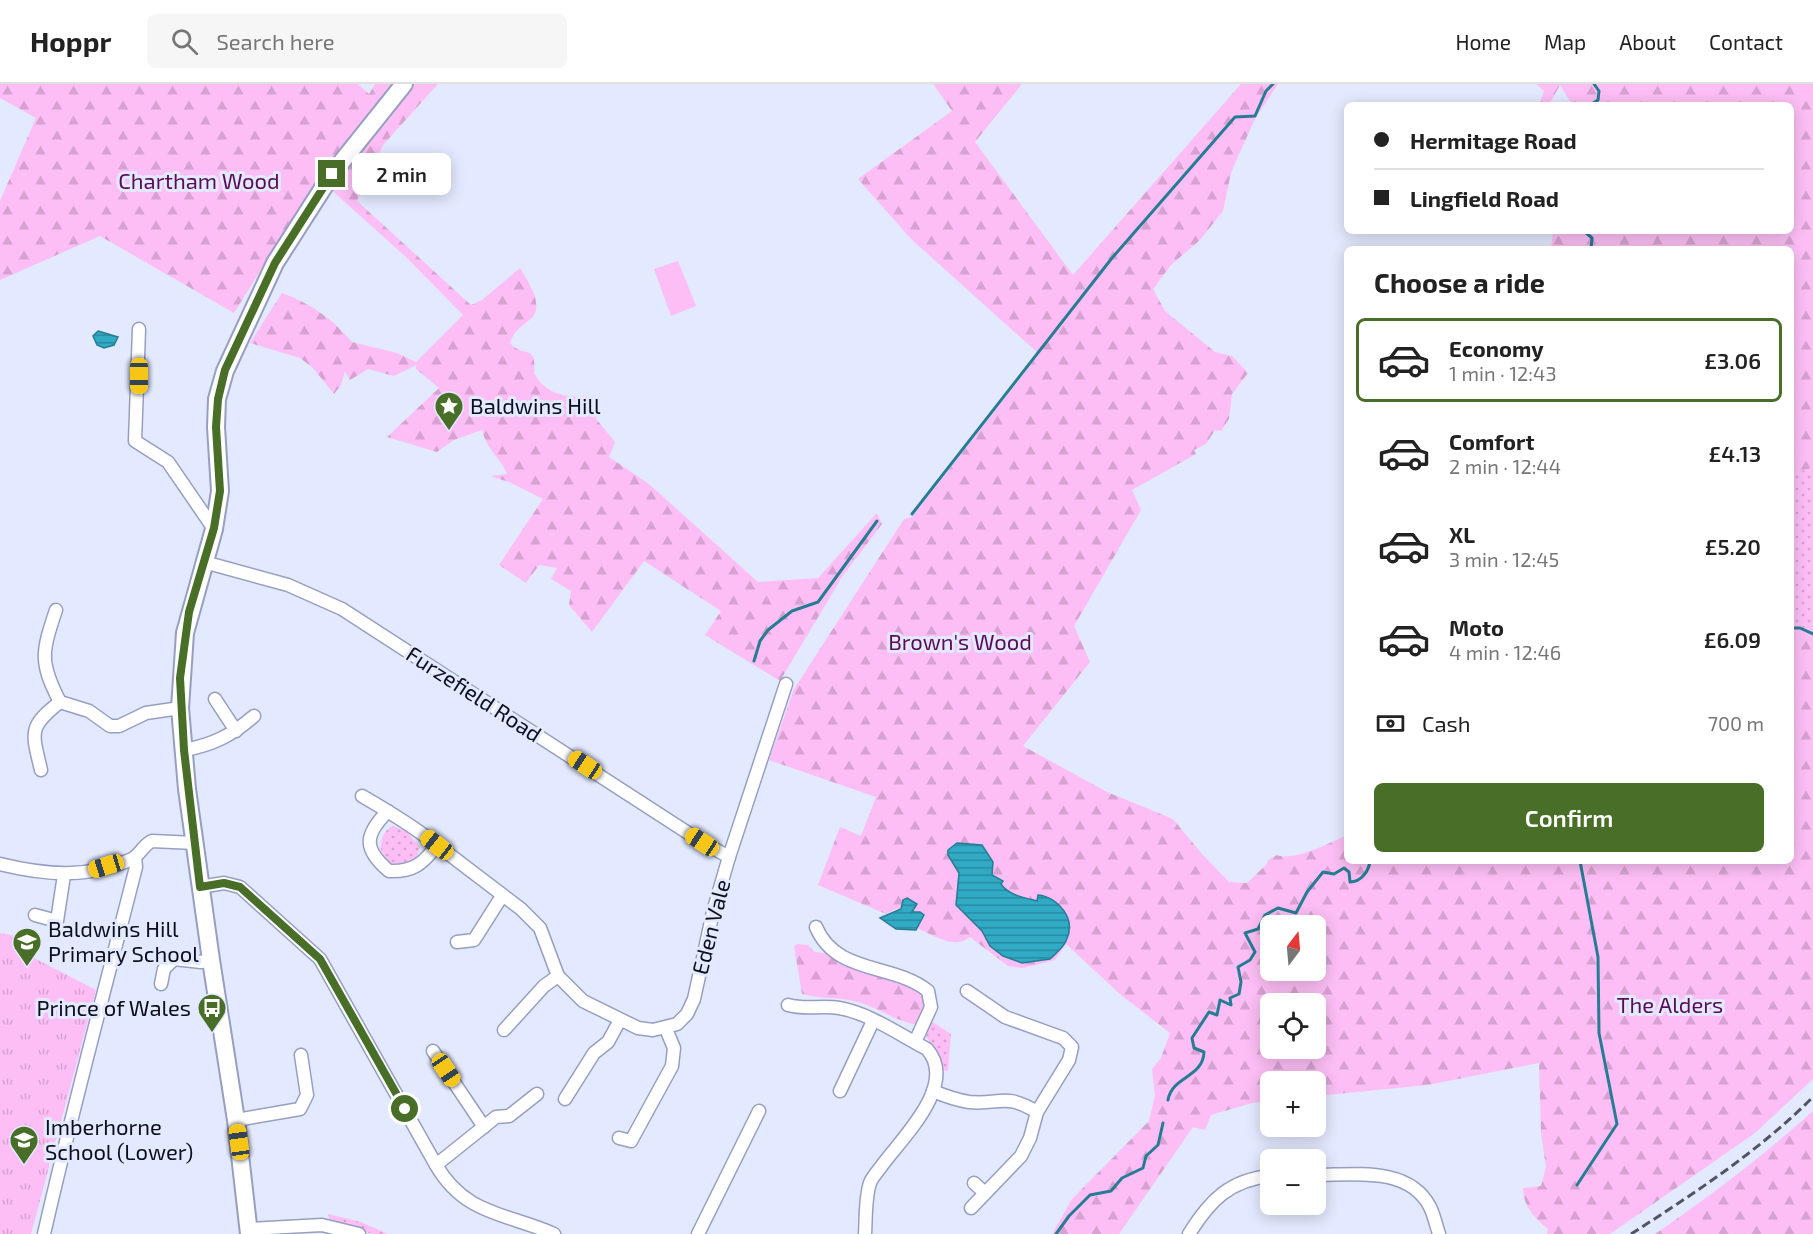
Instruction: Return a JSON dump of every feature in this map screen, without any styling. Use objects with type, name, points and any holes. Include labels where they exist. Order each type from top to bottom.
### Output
[{"type":"street","points":[[359,1234],[322,1225],[249,1231],[236,1120],[200,887],[180,708],[185,633],[214,528],[220,491],[216,427],[218,399],[225,370],[275,263],[332,174],[404,84]]},
{"type":"street","points":[[139,329],[135,441],[168,462],[214,528]]},
{"type":"street","name":"Furzefield Road","points":[[204,562],[288,585],[342,609],[702,842],[729,856]]},
{"type":"street","points":[[56,610],[45,644],[45,675],[60,702],[89,711],[110,726],[119,726],[146,713],[180,708]]},
{"type":"street","name":"Eden Vale","points":[[666,1029],[677,1024],[687,1014],[694,999],[729,856],[786,684]]},
{"type":"street","points":[[215,699],[236,731]]},
{"type":"street","points":[[41,770],[33,736],[39,718],[60,702]]},
{"type":"street","points":[[184,750],[217,742],[236,731],[254,716]]},
{"type":"street","points":[[362,796],[437,845],[540,928],[558,976],[583,1001],[638,1028],[666,1029],[674,1048],[672,1066],[631,1142],[619,1138]]},
{"type":"street","points":[[388,811],[376,823],[369,836],[369,849],[375,860],[389,872],[406,872],[423,864],[437,845]]},
{"type":"street","points":[[0,864],[64,875],[82,874],[135,857],[146,843],[152,841],[195,843]]},
{"type":"street","points":[[44,1234],[73,1108],[136,867],[135,857]]},
{"type":"street","points":[[35,915],[57,921],[64,875]]},
{"type":"street","points":[[200,887],[224,883],[240,887],[320,959],[436,1164],[457,1193],[482,1209],[554,1234]]},
{"type":"street","points":[[457,942],[474,940],[502,896]]},
{"type":"street","points":[[816,927],[821,939],[845,960],[917,982],[928,991],[931,1007],[915,1042]]},
{"type":"street","points":[[161,984],[164,969],[174,959],[201,962],[211,960]]},
{"type":"street","points":[[504,1030],[544,986],[558,976]]},
{"type":"street","points":[[967,991],[1005,1017],[1069,1041],[1072,1047],[1069,1060],[1036,1112],[1030,1138],[1021,1156],[971,1208]]},
{"type":"street","points":[[788,1005],[806,1009],[837,1007],[855,1012],[927,1049],[934,1057],[938,1068],[933,1091],[918,1120],[870,1182],[865,1234]]},
{"type":"street","points":[[565,1099],[594,1053],[608,1042],[620,1020]]},
{"type":"street","points":[[840,1091],[873,1021]]},
{"type":"street","points":[[433,1051],[484,1127]]},
{"type":"street","points":[[236,1120],[300,1109],[306,1095],[301,1055]]},
{"type":"street","points":[[933,1091],[971,1102],[1007,1099],[1021,1102],[1036,1112]]},
{"type":"street","points":[[436,1164],[495,1117],[509,1116],[537,1094]]},
{"type":"street","points":[[698,1234],[759,1111]]},
{"type":"street","points":[[1326,1175],[1374,1174],[1406,1183],[1416,1190],[1431,1208],[1439,1234]]},
{"type":"street","points":[[1189,1234],[1202,1214],[1228,1187],[1260,1178]]},
{"type":"street","points":[[974,1184],[985,1193]]},
{"type":"green space","name":"Chartham Wood","points":[[0,84],[358,84],[369,94],[375,84],[438,84],[383,145],[357,201],[471,305],[482,300],[520,268],[534,295],[536,309],[533,316],[515,333],[510,343],[515,348],[531,355],[534,373],[544,386],[564,395],[588,397],[592,402],[597,420],[615,442],[609,457],[649,484],[758,582],[818,578],[877,513],[882,524],[842,577],[780,681],[705,635],[721,611],[644,561],[592,632],[569,605],[571,591],[551,579],[557,568],[539,565],[526,583],[499,565],[543,499],[509,482],[490,476],[507,474],[487,444],[482,430],[454,440],[437,452],[387,437],[439,388],[416,369],[416,365],[394,376],[368,369],[350,380],[345,371],[341,385],[334,394],[313,368],[300,358],[250,343],[282,293],[320,313],[352,342],[397,353],[416,362],[463,315],[407,258],[318,178],[234,313],[100,236],[0,280],[0,201],[36,118],[0,98]]},
{"type":"green space","points":[[933,84],[1022,84],[975,142],[1073,275],[1241,84],[1278,84],[1255,119],[1239,154],[1231,173],[1223,211],[1200,240],[1171,265],[1153,289],[1165,311],[1215,352],[1232,356],[1248,373],[1232,394],[1229,419],[1221,431],[1215,430],[1206,444],[1194,450],[1196,454],[1132,490],[1141,510],[1074,626],[1090,662],[1023,746],[1107,792],[1173,819],[1229,882],[1247,883],[1267,864],[1268,860],[1277,855],[1302,854],[1344,836],[1344,864],[1794,864],[1794,624],[1813,634],[1813,1079],[1755,1133],[1610,1234],[1547,1234],[1548,1229],[1527,1206],[1523,1188],[1541,1186],[1546,1167],[1541,1134],[1539,1063],[1428,1085],[1326,1095],[1326,1071],[1260,1071],[1260,1102],[1211,1115],[1205,1130],[1193,1127],[1119,1234],[1052,1234],[1072,1199],[1149,1121],[1155,1096],[1152,1069],[1161,1058],[1170,1033],[1121,995],[1066,944],[1055,960],[1023,968],[1008,966],[970,937],[964,941],[950,942],[917,928],[922,921],[912,909],[896,909],[886,914],[818,885],[840,827],[861,836],[876,797],[769,760],[794,689],[904,519],[912,517],[1039,354],[911,239],[858,179],[952,111]]},
{"type":"green space","points":[[1536,84],[1813,84],[1813,467],[1794,474],[1794,246],[1551,246],[1553,234],[1794,234],[1794,102],[1570,102],[1560,85],[1551,102],[1540,102],[1544,91]]},
{"type":"green space","points":[[678,261],[696,306],[671,316],[654,269]]},
{"type":"green space","points":[[1813,467],[1813,634],[1794,624],[1794,474]]},
{"type":"green space","points":[[393,826],[407,832],[420,847],[416,859],[407,864],[390,863],[381,851],[383,836]]},
{"type":"green space","points":[[0,933],[16,936],[13,947],[96,990],[31,1234],[0,1234]]},
{"type":"green space","points":[[808,945],[815,952],[824,953],[857,969],[914,984],[928,1000],[920,1025],[912,1024],[858,1002],[802,994],[794,946]]},
{"type":"green space","points":[[931,1021],[951,1034],[948,1071],[943,1070],[939,1054],[926,1037]]},
{"type":"green space","points":[[1813,1111],[1813,1234],[1655,1234],[1736,1175]]},
{"type":"green space","points":[[328,1214],[361,1222],[388,1234],[372,1234],[329,1219]]},
{"type":"water","points":[[98,331],[118,337],[114,345],[104,348],[97,345],[93,336]]},
{"type":"water","points":[[957,843],[982,845],[993,862],[992,875],[1003,881],[1001,884],[1008,891],[1037,901],[1038,895],[1046,897],[1053,900],[1064,911],[1068,918],[1069,933],[1063,946],[1050,959],[1022,963],[1003,956],[990,946],[982,931],[956,905],[959,873],[948,855],[948,850]]},
{"type":"water","points":[[907,898],[917,904],[912,912],[920,912],[924,915],[916,930],[896,929],[880,918],[901,909],[903,900]]},
{"type":"waterway","points":[[912,514],[1112,258],[1235,117],[1255,116],[1266,91],[1273,84]]},
{"type":"waterway","points":[[1594,84],[1599,91],[1598,100],[1595,102]]},
{"type":"waterway","points":[[1587,234],[1592,238],[1591,246]]},
{"type":"waterway","points":[[754,661],[760,641],[768,630],[792,611],[818,602],[877,521]]},
{"type":"waterway","points":[[1794,628],[1800,628],[1813,634]]},
{"type":"waterway","points":[[1168,1100],[1175,1086],[1199,1067],[1202,1061],[1204,1052],[1194,1048],[1192,1038],[1209,1012],[1217,1015],[1220,1000],[1231,1005],[1230,998],[1239,994],[1241,982],[1238,967],[1250,960],[1255,952],[1245,933],[1258,929],[1265,915],[1278,908],[1296,913],[1307,892],[1323,872],[1334,874],[1344,868],[1349,872],[1350,882],[1354,882],[1364,875],[1369,864]]},
{"type":"waterway","points":[[1577,1185],[1617,1124],[1599,1033],[1598,957],[1581,864]]},
{"type":"waterway","points":[[1056,1234],[1069,1216],[1090,1195],[1111,1191],[1122,1178],[1143,1168],[1146,1156],[1158,1145],[1163,1123]]},
{"type":"railway","points":[[1631,1234],[1749,1153],[1813,1097]]},
{"type":"place","name":"Baldwins Hill","points":[[449,432]]},
{"type":"place","name":"Baldwins Hill Primary School","points":[[27,968]]},
{"type":"place","name":"Prince of Wales","points":[[212,1034]]},
{"type":"place","name":"Imberhorne School (Lower)","points":[[24,1166]]},
{"type":"route","points":[[332,174],[275,263],[225,370],[218,399],[216,427],[220,491],[214,528],[185,633],[180,678],[180,708],[187,789],[200,887],[224,883],[240,887],[320,959],[405,1109]]},
{"type":"park label","name":"Brown's Wood","points":[[960,642]]},
{"type":"park label","name":"The Alders","points":[[1670,1005]]}]
